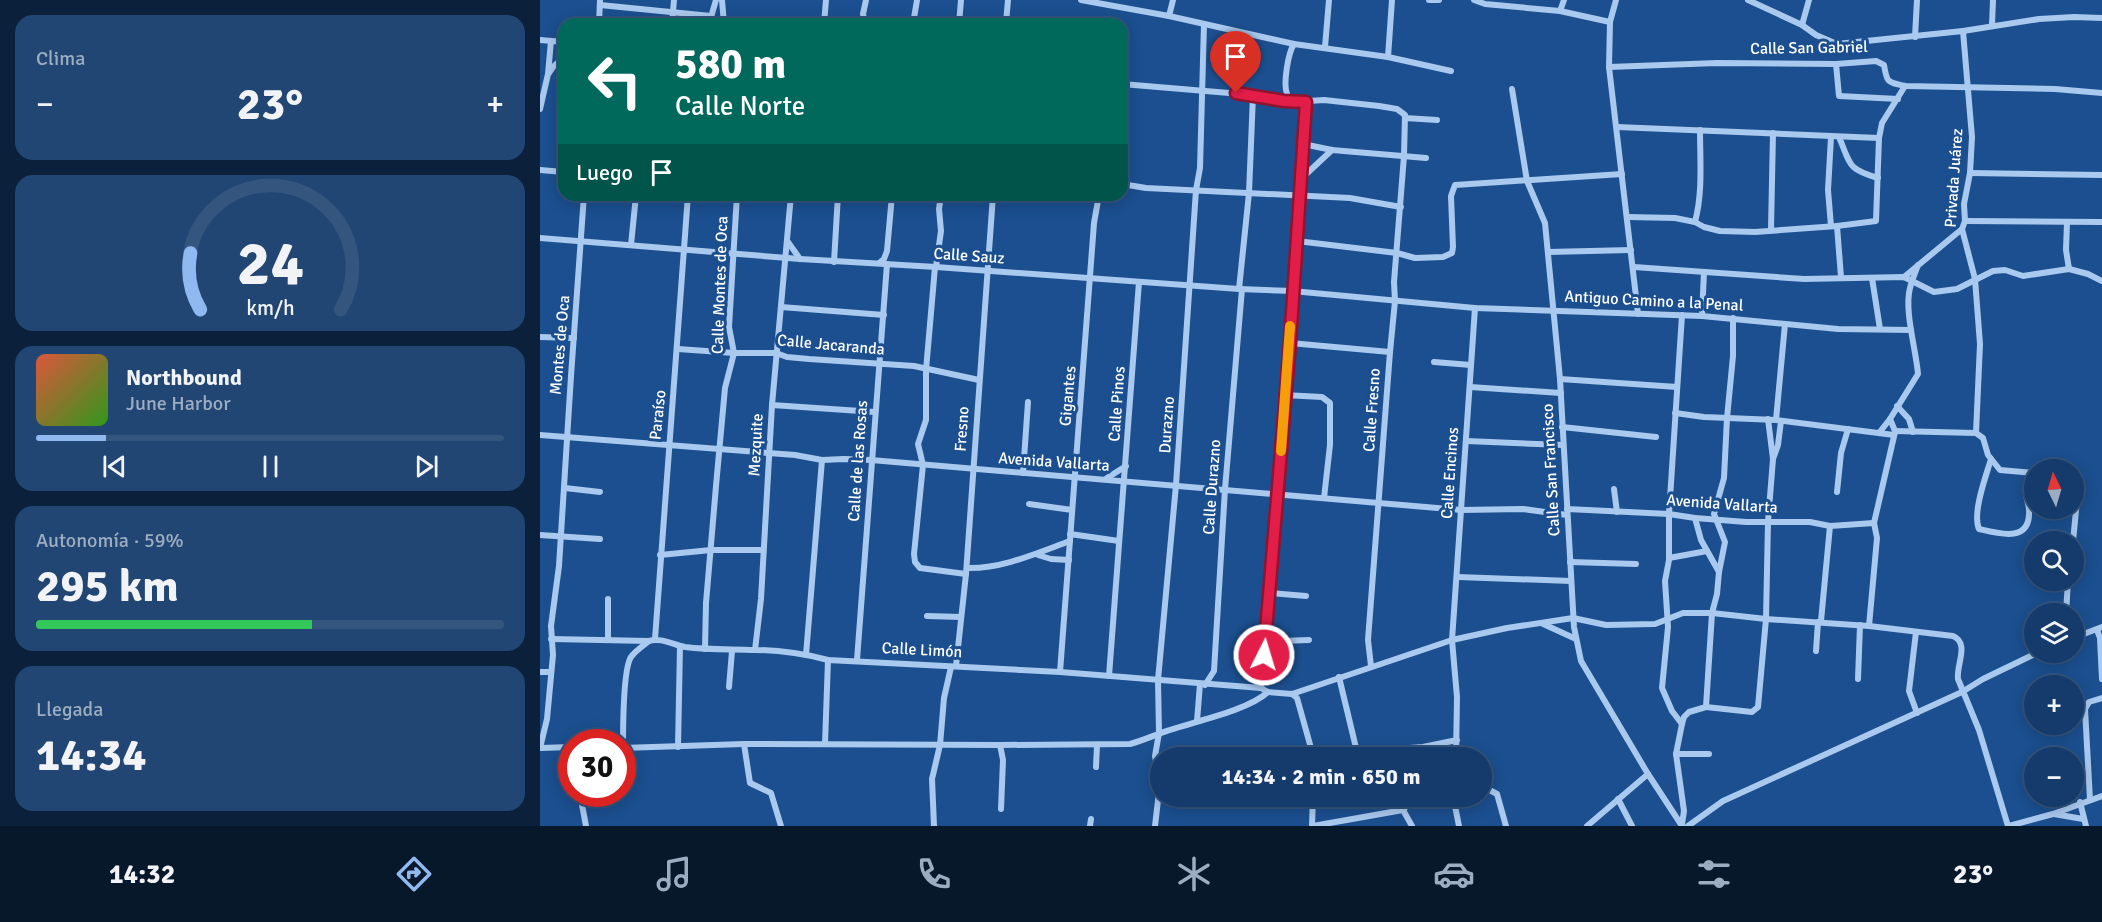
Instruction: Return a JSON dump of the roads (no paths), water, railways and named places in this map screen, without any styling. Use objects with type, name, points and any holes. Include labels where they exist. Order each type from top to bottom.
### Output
[{"type":"street","points":[[673,18],[674,0]]},
{"type":"street","points":[[711,18],[716,0]]},
{"type":"street","points":[[722,0],[724,18]]},
{"type":"street","points":[[824,18],[826,0]]},
{"type":"street","points":[[864,18],[866,0]]},
{"type":"street","points":[[915,18],[917,0]]},
{"type":"street","points":[[960,18],[961,0]]},
{"type":"street","points":[[1006,18],[1008,0]]},
{"type":"street","points":[[1081,0],[1105,2],[1294,44],[1388,57],[1451,71]]},
{"type":"street","points":[[1169,16],[1173,0]]},
{"type":"street","points":[[1325,47],[1329,0]]},
{"type":"street","points":[[1388,57],[1392,0]]},
{"type":"street","points":[[1429,0],[1439,0]]},
{"type":"street","points":[[1474,0],[1485,4],[1560,11],[1610,22]]},
{"type":"street","points":[[1560,11],[1564,0]]},
{"type":"street","points":[[1616,0],[1610,22],[1609,67],[1638,314]]},
{"type":"street","points":[[1748,0],[1838,44],[1964,31],[2039,19],[2102,18]]},
{"type":"street","points":[[1802,25],[1809,0]]},
{"type":"street","points":[[1915,37],[1917,0]]},
{"type":"street","points":[[1992,25],[1993,0]]},
{"type":"street","points":[[599,18],[600,3],[674,12],[698,18]]},
{"type":"street","name":"Durazno","points":[[1155,826],[1160,783],[1155,750],[1159,733],[1158,680],[1176,485],[1196,190],[1200,168],[1204,24]]},
{"type":"street","name":"Privada Juárez","points":[[1964,31],[1972,137],[1970,173],[1964,204],[1965,221],[1962,230],[1971,271],[1975,279],[1980,344],[1976,433]]},
{"type":"street","points":[[540,40],[558,42]]},
{"type":"street","points":[[540,109],[548,74],[551,41]]},
{"type":"street","points":[[1294,44],[1288,57],[1286,89],[1287,95],[1294,102]]},
{"type":"street","name":"Calle San Gabriel","points":[[1609,67],[1717,63],[1836,64],[1876,61],[1884,65],[1887,80],[1905,86]]},
{"type":"street","points":[[548,74],[558,62]]},
{"type":"street","points":[[1836,64],[1839,96],[1898,99]]},
{"type":"street","points":[[1128,84],[1253,95],[1294,102],[1324,100],[1379,106],[1397,109],[1405,116],[1437,120]]},
{"type":"street","points":[[1627,217],[1675,218],[1720,231],[1755,232],[1834,226],[1876,220],[1879,138],[1886,114],[1905,86],[2055,88],[2102,93]]},
{"type":"street","points":[[1274,99],[1286,89]]},
{"type":"street","name":"Calle San Francisco","points":[[1512,89],[1527,181],[1542,214],[1548,252],[1561,393],[1571,581],[1576,639],[1581,661],[1648,774],[1684,825]]},
{"type":"street","name":"Calle Durazno","points":[[1202,685],[1214,671],[1225,489],[1249,193],[1253,95]]},
{"type":"street","points":[[1261,688],[1290,343],[1306,102]]},
{"type":"street","name":"Calle Fresno","points":[[1371,666],[1368,640],[1395,301],[1394,282],[1401,207],[1405,116]]},
{"type":"street","points":[[1617,127],[1879,138]]},
{"type":"street","points":[[1695,222],[1699,207],[1700,130]]},
{"type":"street","points":[[1771,229],[1773,133]]},
{"type":"street","points":[[1831,137],[1827,190],[1841,277]]},
{"type":"street","points":[[1839,137],[1852,167],[1858,172],[1878,178]]},
{"type":"street","points":[[1303,144],[1332,150],[1426,158]]},
{"type":"street","points":[[1302,178],[1332,150]]},
{"type":"street","points":[[540,170],[558,172]]},
{"type":"street","points":[[1970,173],[2102,175]]},
{"type":"street","points":[[1297,241],[1397,253],[1415,258],[1443,257],[1452,253],[1451,196],[1455,185],[1622,174]]},
{"type":"street","points":[[1128,185],[1146,188],[1350,198],[1401,207]]},
{"type":"street","name":"Montes de Oca","points":[[540,748],[547,719],[553,655],[551,639],[560,566],[584,201]]},
{"type":"street","points":[[631,245],[635,201]]},
{"type":"street","name":"Paraíso","points":[[652,640],[678,349],[688,201]]},
{"type":"street","name":"Calle Montes de Oca","points":[[705,650],[706,603],[719,449],[726,388],[734,353],[729,327],[737,201]]},
{"type":"street","name":"Mezquite","points":[[755,650],[761,599],[776,353],[791,201]]},
{"type":"street","points":[[834,262],[838,201]]},
{"type":"street","points":[[878,263],[884,259],[887,251],[891,201]]},
{"type":"street","points":[[940,201],[941,231],[926,370],[926,420],[918,444],[923,465],[915,562],[920,567],[966,571],[1037,555],[1070,537],[1119,541]]},
{"type":"street","name":"Fresno","points":[[934,826],[932,778],[940,745],[944,698],[954,666],[966,571],[992,201]]},
{"type":"street","name":"Gigantes","points":[[1060,672],[1094,223],[1098,201]]},
{"type":"street","points":[[1965,221],[2102,222]]},
{"type":"street","points":[[2067,222],[2066,250],[2069,269]]},
{"type":"street","points":[[1904,277],[1962,230]]},
{"type":"street","name":"Calle Sauz","points":[[540,238],[800,260],[878,263],[1240,290],[1292,291],[1395,301]]},
{"type":"street","points":[[788,242],[800,260]]},
{"type":"street","points":[[1548,252],[1631,250]]},
{"type":"street","points":[[887,251],[890,264]]},
{"type":"street","name":"Calle de las Rosas","points":[[857,660],[879,363],[890,264]]},
{"type":"street","points":[[1879,433],[1918,374],[1909,299],[1918,265]]},
{"type":"street","points":[[1634,267],[1804,279],[1904,277],[1934,292],[1957,289],[1993,271],[2005,270],[2023,276],[2069,269],[2102,281]]},
{"type":"street","points":[[1702,316],[1704,272]]},
{"type":"street","points":[[1872,279],[1880,329]]},
{"type":"street","name":"Calle Pinos","points":[[1109,676],[1139,282]]},
{"type":"street","name":"Antiguo Camino a la Penal","points":[[1395,301],[1475,308],[1702,316],[1838,328],[1911,330]]},
{"type":"street","points":[[782,307],[884,315]]},
{"type":"street","name":"Calle Encinos","points":[[1457,747],[1457,697],[1452,640],[1475,308]]},
{"type":"street","points":[[1682,315],[1669,514],[1669,558],[1665,582],[1668,627],[1662,688],[1672,711],[1682,724]]},
{"type":"street","points":[[1706,707],[1712,613],[1725,542],[1714,518],[1724,478],[1733,356],[1733,318]]},
{"type":"street","points":[[1773,459],[1778,445],[1785,324]]},
{"type":"street","points":[[540,337],[574,338]]},
{"type":"street","points":[[1290,343],[1390,352]]},
{"type":"street","name":"Calle Jacaranda","points":[[678,349],[776,353],[787,357],[914,366],[979,380]]},
{"type":"street","points":[[1434,362],[1471,365]]},
{"type":"street","points":[[1560,380],[1677,387]]},
{"type":"street","points":[[1470,387],[1561,393]]},
{"type":"street","points":[[1284,395],[1322,397],[1331,407],[1330,445],[1324,498]]},
{"type":"street","points":[[1023,473],[1028,402]]},
{"type":"street","points":[[772,405],[875,412]]},
{"type":"street","points":[[1897,406],[1909,419],[1913,432]]},
{"type":"street","points":[[1675,413],[1779,420],[1879,433],[1976,433],[1985,442],[1987,453],[2002,471],[2024,471]]},
{"type":"street","points":[[1684,825],[1676,754],[1684,717],[1689,712],[1706,707],[1752,712],[1758,707],[1766,619],[1768,522],[1773,459],[1768,419]]},
{"type":"street","points":[[1869,626],[1877,538],[1874,523],[1895,433],[1890,419]]},
{"type":"street","points":[[1562,427],[1656,437]]},
{"type":"street","points":[[1837,492],[1841,453],[1848,429]]},
{"type":"street","name":"Avenida Vallarta","points":[[540,435],[802,456],[822,460],[871,460],[972,470],[1125,480],[1461,510],[1523,509],[1669,514],[1695,518],[1810,522],[1830,526],[1874,523]]},
{"type":"street","points":[[1466,441],[1563,445]]},
{"type":"street","points":[[1991,459],[1979,505],[1977,522],[1979,529],[2004,535],[2021,531],[2028,524],[2029,519]]},
{"type":"street","points":[[806,655],[822,460]]},
{"type":"street","points":[[1107,479],[1126,466]]},
{"type":"street","points":[[565,488],[600,492]]},
{"type":"street","points":[[1614,489],[1617,512]]},
{"type":"street","points":[[1029,504],[1072,510]]},
{"type":"street","points":[[1695,518],[1701,540],[1719,572]]},
{"type":"street","points":[[1816,651],[1830,526]]},
{"type":"street","points":[[540,535],[600,539]]},
{"type":"street","points":[[660,555],[711,550],[764,550]]},
{"type":"street","points":[[1669,558],[1707,551]]},
{"type":"street","points":[[1037,555],[1069,560]]},
{"type":"street","points":[[1570,562],[1636,564]]},
{"type":"street","points":[[1458,577],[1571,581]]},
{"type":"street","points":[[1269,593],[1306,596]]},
{"type":"street","points":[[608,599],[608,640]]},
{"type":"street","points":[[1292,694],[1452,640],[1507,628],[1574,618],[1606,625],[1655,624],[1683,612],[1712,613],[1766,619],[1820,621],[1953,636],[1961,641],[1957,674],[1962,692],[1979,730],[2008,826],[2036,823],[2069,807]]},
{"type":"street","points":[[927,616],[961,617]]},
{"type":"street","points":[[1540,623],[1576,639]]},
{"type":"street","points":[[1858,679],[1860,625]]},
{"type":"street","points":[[2084,634],[2100,628],[2102,679]]},
{"type":"street","points":[[1916,632],[1909,691],[1917,713]]},
{"type":"street","points":[[1265,638],[1282,642],[1309,640]]},
{"type":"street","name":"Calle Limón","points":[[551,639],[652,640],[705,650],[755,650],[806,655],[828,660],[1060,672],[1261,688],[1268,692],[1292,694]]},
{"type":"street","points":[[623,729],[629,661],[636,652],[652,640]]},
{"type":"street","points":[[678,747],[680,646]]},
{"type":"street","points":[[729,687],[732,651]]},
{"type":"street","points":[[1684,825],[1723,801],[1962,692],[2024,659]]},
{"type":"street","points":[[825,744],[828,660]]},
{"type":"street","points":[[1214,671],[1220,686]]},
{"type":"street","points":[[540,672],[551,672]]},
{"type":"street","points":[[1340,677],[1357,752],[1423,747],[1457,740]]},
{"type":"street","points":[[1197,721],[1202,685]]},
{"type":"street","points":[[636,748],[744,744],[1000,746],[1130,744],[1252,702],[1268,692]]},
{"type":"street","points":[[1292,694],[1297,698],[1311,747]]},
{"type":"street","points":[[2090,800],[2085,709],[2090,702],[2102,698]]},
{"type":"street","points":[[744,744],[749,780],[752,784],[771,793],[781,826]]},
{"type":"street","points":[[1095,767],[1097,745]]},
{"type":"street","points":[[1000,746],[1003,760],[1001,809]]},
{"type":"street","points":[[540,748],[558,747]]},
{"type":"street","points":[[1676,754],[1709,753]]},
{"type":"street","points":[[1587,826],[1648,774]]},
{"type":"street","points":[[1492,791],[1497,794],[1506,826]]},
{"type":"street","points":[[2084,801],[2102,796]]},
{"type":"street","points":[[1618,798],[1632,826]]},
{"type":"street","points":[[582,807],[586,826]]},
{"type":"street","points":[[1313,807],[1312,826],[1403,810],[1406,807]]},
{"type":"street","points":[[1455,807],[1459,826]]},
{"type":"street","points":[[2081,807],[2086,826]]},
{"type":"street","points":[[1403,810],[1412,826]]},
{"type":"street","points":[[2053,814],[2084,819]]}]
